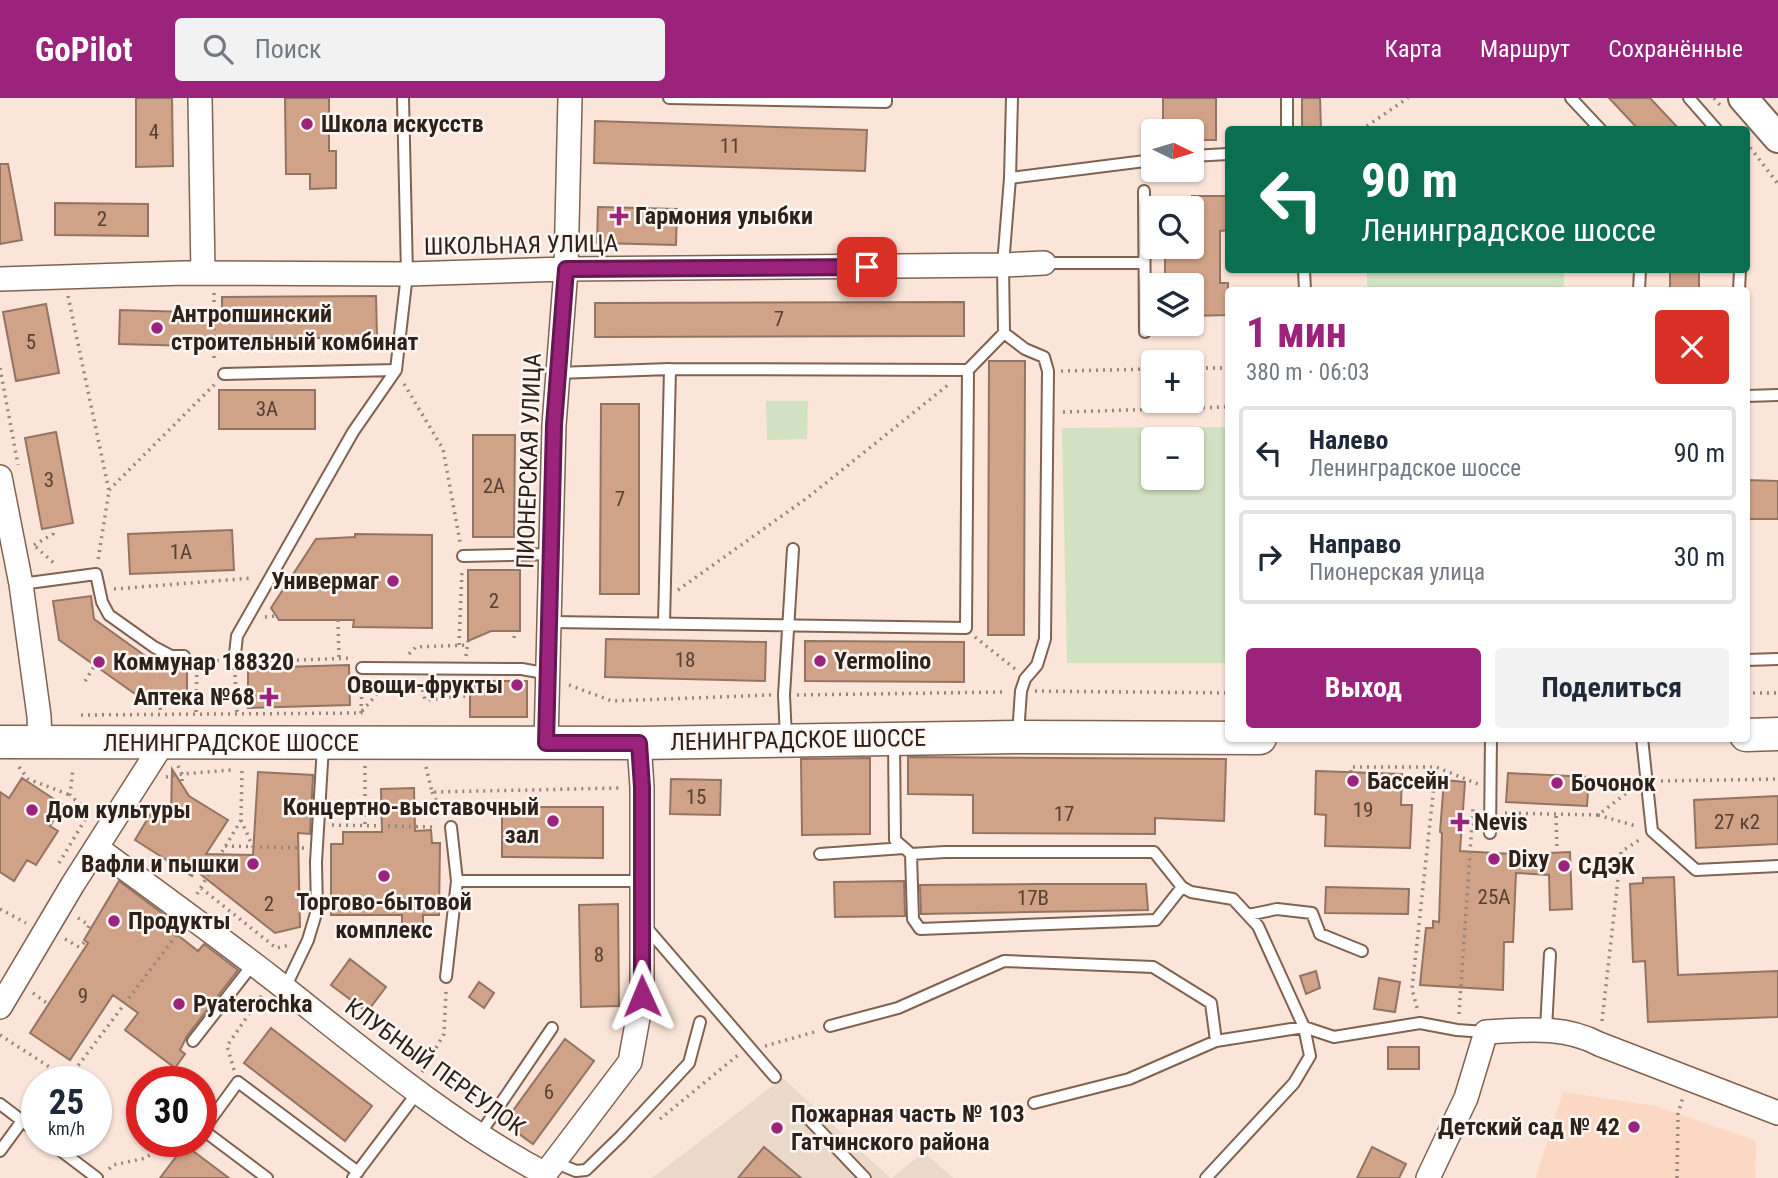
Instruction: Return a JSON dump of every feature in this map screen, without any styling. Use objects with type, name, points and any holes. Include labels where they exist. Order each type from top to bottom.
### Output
[{"type":"main road","name":"ЛЕНИНГРАДСКОЕ ШОССЕ","points":[[0,742],[40,741],[162,728],[323,743],[1225,738]]},
{"type":"main road","points":[[1750,734],[1778,734]]},
{"type":"street","points":[[200,98],[209,273]]},
{"type":"street","name":"ПИОНЕРСКАЯ УЛИЦА","points":[[546,743],[557,373],[566,269],[570,98]]},
{"type":"street","points":[[1743,98],[1778,138]]},
{"type":"street","name":"ШКОЛЬНАЯ УЛИЦА","points":[[0,279],[209,273],[407,274],[566,269],[1044,263]]},
{"type":"street","points":[[10,477],[40,741]]},
{"type":"street","points":[[0,1007],[51,934],[162,728]]},
{"type":"street","points":[[554,1162],[630,1062],[642,996],[642,787],[639,743]]},
{"type":"street","name":"КЛУБНЫЙ ПЕРЕУЛОК","points":[[97,848],[181,922],[253,964],[415,1091],[545,1174],[554,1162]]},
{"type":"street","points":[[1429,1178],[1466,1098],[1486,1032],[1546,1029],[1584,1036],[1778,1113]]},
{"type":"lane","points":[[234,663],[237,636],[353,432],[396,370],[407,274],[403,98]]},
{"type":"lane","points":[[669,98],[886,102],[886,98]]},
{"type":"lane","points":[[551,622],[966,628],[968,370],[1004,333],[1003,265],[1010,178],[1012,98]]},
{"type":"lane","points":[[1287,98],[1287,126]]},
{"type":"lane","points":[[1571,98],[1597,126]]},
{"type":"lane","points":[[1689,98],[1714,126]]},
{"type":"lane","points":[[1204,155],[1225,154]]},
{"type":"lane","points":[[1010,178],[1141,162]]},
{"type":"lane","points":[[1144,191],[1144,273]]},
{"type":"lane","points":[[1044,263],[1144,263]]},
{"type":"lane","points":[[1004,333],[1025,349],[1044,357],[1048,371],[1045,639],[1037,665],[1025,679],[1021,691],[1018,737]]},
{"type":"lane","points":[[557,373],[670,369],[968,370]]},
{"type":"lane","points":[[664,624],[670,369]]},
{"type":"lane","points":[[224,374],[396,370]]},
{"type":"lane","points":[[1750,396],[1778,395]]},
{"type":"lane","points":[[786,740],[784,695],[793,549]]},
{"type":"lane","points":[[463,556],[552,554]]},
{"type":"lane","points":[[21,584],[96,574],[102,603],[110,615],[171,656],[184,656]]},
{"type":"lane","points":[[1750,660],[1778,659]]},
{"type":"lane","points":[[361,663],[522,669],[549,674]]},
{"type":"lane","points":[[894,738],[895,840],[907,851],[913,919],[920,929],[1156,920],[1182,887]]},
{"type":"lane","points":[[1490,833],[1491,742]]},
{"type":"lane","points":[[1642,742],[1652,831],[1696,870],[1778,866]]},
{"type":"lane","points":[[279,984],[307,940],[317,910],[323,743]]},
{"type":"lane","points":[[446,976],[457,880],[451,827]]},
{"type":"lane","points":[[821,854],[907,851],[1154,852],[1182,887],[1191,892],[1233,898],[1258,926],[1304,1027],[1310,1056],[1294,1083],[1206,1178]]},
{"type":"lane","points":[[457,880],[640,881]]},
{"type":"lane","points":[[1248,915],[1277,909],[1312,913],[1320,934],[1362,951]]},
{"type":"lane","points":[[641,922],[775,1077]]},
{"type":"lane","points":[[1546,1029],[1550,954]]},
{"type":"lane","points":[[830,1026],[898,1008],[1004,961],[1153,967],[1211,1003],[1216,1041]]},
{"type":"lane","points":[[193,1041],[253,964]]},
{"type":"lane","points":[[554,1162],[576,1171],[586,1170],[689,1063],[699,1022]]},
{"type":"lane","points":[[1034,1103],[1129,1079],[1216,1041],[1304,1027],[1334,1037],[1420,1023],[1486,1032]]},
{"type":"lane","points":[[480,1134],[552,1028]]},
{"type":"lane","points":[[267,1178],[203,1130],[238,1082],[355,1175],[415,1091]]},
{"type":"lane","points":[[0,1104],[21,1120]]},
{"type":"lane","points":[[804,1114],[865,1178]]},
{"type":"lane","points":[[0,1151],[21,1122]]},
{"type":"lane","points":[[71,1157],[96,1175]]},
{"type":"path","points":[[1367,126],[1408,98]]},
{"type":"path","points":[[1750,147],[1778,184]]},
{"type":"path","points":[[109,491],[224,374],[214,363],[209,273]]},
{"type":"path","points":[[64,277],[109,491],[96,574]]},
{"type":"path","points":[[0,368],[10,477]]},
{"type":"path","points":[[1204,368],[1225,368]]},
{"type":"path","points":[[1048,371],[1141,369]]},
{"type":"path","points":[[396,370],[443,449],[463,556],[459,645]]},
{"type":"path","points":[[664,624],[675,593],[807,498],[968,370]]},
{"type":"path","points":[[1048,413],[1225,407]]},
{"type":"path","points":[[53,526],[53,534],[33,545],[71,578]]},
{"type":"path","points":[[100,590],[272,577]]},
{"type":"path","points":[[338,620],[340,659]]},
{"type":"path","points":[[966,628],[1025,679]]},
{"type":"path","points":[[514,631],[514,638]]},
{"type":"path","points":[[406,656],[416,647],[467,645]]},
{"type":"path","points":[[171,656],[234,663],[340,659],[361,663],[361,713]]},
{"type":"path","points":[[196,713],[198,659]]},
{"type":"path","points":[[234,663],[237,713]]},
{"type":"path","points":[[85,681],[95,665]]},
{"type":"path","points":[[549,674],[567,685],[612,701],[1021,691],[1225,693]]},
{"type":"path","points":[[1750,693],[1778,693]]},
{"type":"path","points":[[78,715],[162,728],[196,713],[361,713],[377,694]]},
{"type":"path","points":[[425,700],[465,696]]},
{"type":"path","points":[[159,701],[162,728]]},
{"type":"path","points":[[365,757],[365,825]]},
{"type":"path","points":[[225,846],[308,848],[327,825],[451,827],[432,792],[424,758]]},
{"type":"path","points":[[19,767],[28,779],[70,795]]},
{"type":"path","points":[[1351,772],[1351,767],[1436,767],[1492,789],[1495,813],[1598,815],[1652,831]]},
{"type":"path","points":[[1420,1023],[1412,989],[1436,767]]},
{"type":"path","points":[[164,778],[247,768]]},
{"type":"path","points":[[240,769],[241,820],[253,847]]},
{"type":"path","points":[[1598,815],[1642,781],[1778,779]]},
{"type":"path","points":[[1474,794],[1475,783]]},
{"type":"path","points":[[432,792],[642,787]]},
{"type":"path","points":[[1457,1030],[1474,805]]},
{"type":"path","points":[[1556,816],[1557,849]]},
{"type":"path","points":[[0,1035],[68,1079],[181,922],[241,820]]},
{"type":"path","points":[[1599,1044],[1621,852],[1652,831]]},
{"type":"path","points":[[201,888],[275,948],[294,944]]},
{"type":"path","points":[[0,909],[79,947],[86,941]]},
{"type":"path","points":[[71,913],[89,925],[87,930]]},
{"type":"path","points":[[415,1091],[444,1034],[446,976]]},
{"type":"path","points":[[238,1082],[227,1046],[279,984]]},
{"type":"path","points":[[25,988],[48,1004]]},
{"type":"path","points":[[656,1122],[741,1053],[830,1026]]},
{"type":"path","points":[[1677,1178],[1678,1114]]},
{"type":"path","points":[[96,1175],[113,1165],[147,1157]]},
{"type":"shaded area","name":"Пожарная часть № 103 Гатчинского района","points":[[783,1078],[890,1178],[652,1178]]},
{"type":"shaded area","name":"Детский сад № 42","points":[[1563,1092],[1656,1106],[1756,1141],[1755,1178],[1536,1178]]},
{"type":"shaded area","name":"Пожарная часть № 103 Гатчинского района","points":[[924,1152],[953,1178],[892,1178]]},
{"type":"green space","points":[[1367,273],[1564,273],[1564,287],[1367,287]]},
{"type":"green space","points":[[766,401],[808,401],[807,439],[767,440]]},
{"type":"green space","points":[[1204,427],[1225,427],[1225,663],[1067,663],[1062,428],[1141,428],[1141,490],[1204,490]]},
{"type":"building","points":[[136,98],[172,98],[173,166],[136,167]]},
{"type":"building","name":"Школа искусств","points":[[285,98],[329,98],[329,151],[336,151],[336,188],[310,189],[310,174],[286,174]]},
{"type":"building","points":[[1163,98],[1216,98],[1216,140],[1204,140],[1204,119],[1163,119]]},
{"type":"building","points":[[1302,98],[1320,98],[1321,126],[1302,126]]},
{"type":"building","points":[[1609,98],[1650,98],[1676,126],[1635,126]]},
{"type":"building","points":[[595,121],[867,130],[865,171],[594,163]]},
{"type":"building","points":[[0,164],[8,164],[22,240],[0,244]]},
{"type":"building","points":[[1204,196],[1225,196],[1225,230],[1220,231],[1220,283],[1228,283],[1228,287],[1225,287],[1225,315],[1204,316],[1204,273],[1165,273],[1165,259],[1204,259]]},
{"type":"building","points":[[55,203],[148,204],[148,236],[55,235]]},
{"type":"building","points":[[598,207],[677,209],[676,245],[597,243]]},
{"type":"building","points":[[1670,273],[1699,273],[1699,287],[1670,287]]},
{"type":"building","points":[[376,296],[377,337],[194,340],[194,346],[119,344],[120,310],[222,313],[222,297]]},
{"type":"building","points":[[964,302],[964,336],[595,337],[595,303]]},
{"type":"building","points":[[46,304],[59,373],[16,381],[3,312]]},
{"type":"building","points":[[989,361],[1025,361],[1024,635],[988,635]]},
{"type":"building","points":[[219,390],[315,390],[315,429],[219,429]]},
{"type":"building","points":[[601,404],[639,404],[639,594],[600,594]]},
{"type":"building","points":[[56,432],[73,523],[42,529],[25,438]]},
{"type":"building","points":[[473,435],[515,435],[514,537],[473,537]]},
{"type":"building","points":[[1750,480],[1778,481],[1778,519],[1750,519]]},
{"type":"building","points":[[232,530],[234,570],[130,574],[128,534]]},
{"type":"building","points":[[355,534],[432,535],[432,628],[353,627],[354,620],[279,620],[271,608],[316,539],[355,537]]},
{"type":"building","points":[[468,570],[520,570],[520,631],[491,631],[468,641]]},
{"type":"building","points":[[91,596],[94,619],[158,665],[187,666],[187,700],[145,701],[59,640],[53,601]]},
{"type":"building","points":[[606,639],[766,642],[765,681],[605,677]]},
{"type":"building","points":[[805,641],[964,642],[964,682],[805,681]]},
{"type":"building","points":[[349,665],[350,705],[248,708],[248,668]]},
{"type":"building","points":[[470,681],[527,681],[527,717],[470,717]]},
{"type":"building","points":[[908,757],[1226,759],[1224,821],[1155,818],[1155,834],[973,833],[973,795],[908,794]]},
{"type":"building","points":[[870,758],[870,834],[802,835],[801,759]]},
{"type":"building","points":[[172,769],[189,796],[228,820],[206,854],[253,855],[258,772],[313,775],[310,834],[298,833],[300,927],[275,933],[195,870],[192,876],[135,840],[154,808],[171,818]]},
{"type":"building","points":[[1316,771],[1402,774],[1401,805],[1412,805],[1410,848],[1325,846],[1326,815],[1315,814]]},
{"type":"building","points":[[1508,773],[1589,777],[1587,806],[1506,802]]},
{"type":"building","points":[[22,778],[63,805],[50,826],[58,831],[36,865],[27,860],[14,881],[0,872],[0,792],[9,798]]},
{"type":"building","points":[[671,779],[721,780],[720,815],[670,814]]},
{"type":"building","points":[[1444,780],[1465,782],[1460,851],[1548,856],[1548,853],[1570,852],[1572,909],[1550,910],[1549,875],[1516,873],[1513,942],[1504,942],[1503,990],[1420,985],[1426,928],[1433,928],[1433,921],[1439,922],[1440,832]]},
{"type":"building","points":[[414,788],[415,831],[431,830],[432,843],[440,843],[439,915],[423,915],[423,925],[402,925],[402,915],[331,915],[331,844],[343,844],[343,832],[382,832],[381,789]]},
{"type":"building","points":[[1778,796],[1778,844],[1696,848],[1694,800]]},
{"type":"building","name":"Концертно-выставочный зал","points":[[502,807],[603,807],[603,858],[502,857]]},
{"type":"building","points":[[1674,877],[1678,975],[1778,971],[1778,1017],[1648,1022],[1645,961],[1633,962],[1630,884],[1643,883],[1643,878]]},
{"type":"building","points":[[119,881],[174,922],[170,929],[198,951],[204,944],[238,970],[187,1036],[180,1050],[185,1054],[176,1066],[172,1066],[125,1030],[138,1013],[113,995],[70,1060],[30,1033],[88,943],[84,940]]},
{"type":"building","points":[[904,881],[905,916],[835,917],[834,882]]},
{"type":"building","points":[[1146,884],[1148,910],[921,914],[920,885]]},
{"type":"building","points":[[1326,887],[1409,889],[1408,914],[1325,913]]},
{"type":"building","points":[[618,904],[619,1006],[581,1007],[579,905]]},
{"type":"building","points":[[350,959],[386,987],[367,1012],[331,985]]},
{"type":"building","points":[[1316,971],[1320,988],[1306,994],[1300,976]]},
{"type":"building","points":[[1379,978],[1400,982],[1395,1012],[1374,1009]]},
{"type":"building","points":[[479,982],[494,993],[484,1008],[469,997]]},
{"type":"building","points":[[271,1028],[372,1106],[345,1141],[244,1063]]},
{"type":"building","points":[[565,1039],[594,1061],[533,1144],[504,1123]]},
{"type":"building","points":[[1388,1047],[1419,1047],[1419,1069],[1388,1069]]},
{"type":"building","points":[[764,1147],[801,1178],[738,1178]]},
{"type":"building","points":[[1372,1147],[1406,1164],[1399,1178],[1357,1178]]},
{"type":"building","points":[[176,1157],[201,1157],[229,1178],[160,1178]]},
{"type":"place","name":"Школа искусств","points":[[307,124]]},
{"type":"place","name":"Гармония улыбки","points":[[619,216]]},
{"type":"place","name":"Антропшинский строительный комбинат","points":[[157,328]]},
{"type":"place","name":"Универмаг","points":[[393,581]]},
{"type":"place","name":"Yermolino","points":[[820,661]]},
{"type":"place","name":"Коммунар 188320","points":[[99,662]]},
{"type":"place","name":"Овощи-фрукты","points":[[517,685]]},
{"type":"place","name":"Аптека №68","points":[[269,697]]},
{"type":"place","name":"Бассейн","points":[[1353,781]]},
{"type":"place","name":"Бочонок","points":[[1557,783]]},
{"type":"place","name":"Дом культуры","points":[[32,810]]},
{"type":"place","name":"Концертно-выставочный зал","points":[[553,821]]},
{"type":"place","name":"Nevis","points":[[1460,822]]},
{"type":"place","name":"Dixy","points":[[1494,859]]},
{"type":"place","name":"Вафли и пышки","points":[[253,864]]},
{"type":"place","name":"СДЭК","points":[[1564,866]]},
{"type":"place","name":"Торгово-бытовой комплекс","points":[[384,876]]},
{"type":"place","name":"Продукты","points":[[114,921]]},
{"type":"place","name":"Pyaterochka","points":[[179,1004]]},
{"type":"place","name":"Детский сад № 42","points":[[1634,1127]]},
{"type":"place","name":"Пожарная часть № 103 Гатчинского района","points":[[777,1128]]},
{"type":"route","points":[[642,996],[642,787],[639,743],[546,743],[554,425],[566,269],[867,267]]}]
